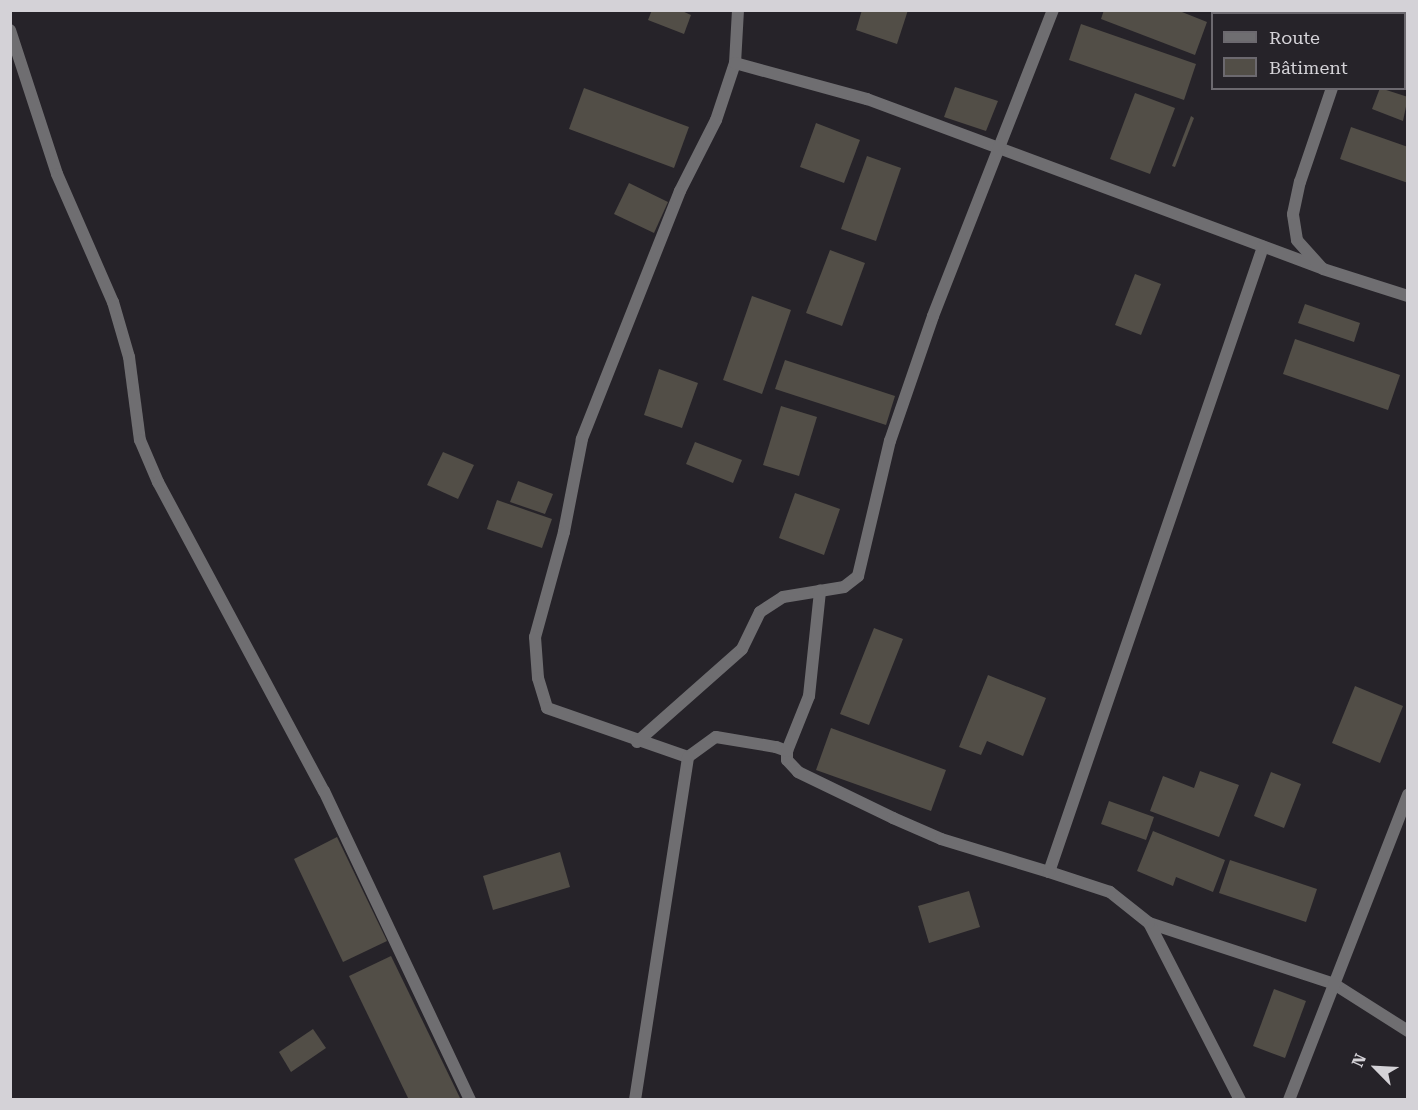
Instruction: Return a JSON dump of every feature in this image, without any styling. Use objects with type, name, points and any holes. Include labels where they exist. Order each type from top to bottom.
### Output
[{"type":"street","points":[[688,757],[637,742],[547,708],[538,678],[535,637],[564,532],[582,439],[680,191],[716,120],[735,63],[738,10]]},
{"type":"street","points":[[637,742],[742,649],[760,612],[783,597],[844,587],[858,576],[890,441],[933,316],[1053,10]]},
{"type":"street","points":[[10,30],[57,174],[113,302],[129,357],[140,440],[158,482],[324,791],[470,1100]]},
{"type":"street","points":[[735,63],[867,99],[1323,269],[1407,296]]},
{"type":"street","points":[[1323,269],[1297,240],[1293,214],[1300,182],[1331,90]]},
{"type":"street","points":[[1049,872],[1263,247]]},
{"type":"street","points":[[820,591],[809,696],[787,751],[788,760],[798,772],[941,839],[1110,892],[1149,923],[1334,984],[1407,1031]]},
{"type":"street","points":[[635,1100],[688,757],[716,737],[757,741],[787,751]]},
{"type":"street","points":[[1289,1100],[1407,794]]},
{"type":"street","points":[[1149,923],[1240,1100]]},
{"type":"building","points":[[652,10],[680,10],[691,15],[684,34],[648,20]]},
{"type":"building","points":[[862,10],[908,10],[897,44],[856,30]]},
{"type":"building","points":[[1104,10],[1177,10],[1207,22],[1195,55],[1101,19]]},
{"type":"building","points":[[1081,24],[1196,64],[1184,100],[1069,60]]},
{"type":"building","points":[[955,87],[998,101],[986,131],[944,117]]},
{"type":"building","points":[[584,88],[689,127],[674,168],[569,129]]},
{"type":"building","points":[[1379,90],[1408,97],[1403,121],[1372,109]]},
{"type":"building","points":[[1135,93],[1175,108],[1150,174],[1110,159]]},
{"type":"building","points":[[1191,116],[1194,118],[1175,167],[1172,166]]},
{"type":"building","points":[[816,123],[860,140],[844,183],[800,167]]},
{"type":"building","points":[[1351,127],[1408,147],[1408,183],[1340,159]]},
{"type":"building","points":[[867,156],[901,168],[876,241],[841,229]]},
{"type":"building","points":[[629,183],[668,202],[654,233],[614,214]]},
{"type":"building","points":[[830,250],[865,263],[842,326],[806,313]]},
{"type":"building","points":[[1135,274],[1161,284],[1141,335],[1115,325]]},
{"type":"building","points":[[752,296],[791,310],[762,394],[723,380]]},
{"type":"building","points":[[1305,304],[1360,323],[1354,342],[1298,323]]},
{"type":"building","points":[[1295,339],[1400,375],[1388,410],[1283,374]]},
{"type":"building","points":[[785,360],[895,396],[886,425],[775,389]]},
{"type":"building","points":[[659,369],[698,383],[682,428],[644,415]]},
{"type":"building","points":[[781,406],[817,417],[799,476],[763,465]]},
{"type":"building","points":[[695,442],[742,460],[733,483],[686,464]]},
{"type":"building","points":[[443,452],[474,465],[458,499],[427,485]]},
{"type":"building","points":[[518,481],[553,494],[545,514],[510,502]]},
{"type":"building","points":[[795,493],[840,509],[824,555],[779,538]]},
{"type":"building","points":[[497,500],[552,519],[542,548],[487,529]]},
{"type":"building","points":[[874,628],[903,639],[869,725],[840,714]]},
{"type":"building","points":[[988,675],[1046,698],[1023,756],[987,741],[981,755],[959,747]]},
{"type":"building","points":[[1355,686],[1403,706],[1380,763],[1332,743]]},
{"type":"building","points":[[831,728],[946,770],[931,811],[816,770]]},
{"type":"building","points":[[1200,771],[1239,785],[1219,837],[1150,811],[1163,776],[1194,788]]},
{"type":"building","points":[[1271,772],[1301,784],[1284,828],[1254,816]]},
{"type":"building","points":[[1109,801],[1154,817],[1146,840],[1101,824]]},
{"type":"building","points":[[1153,831],[1225,860],[1213,892],[1176,877],[1173,886],[1137,871]]},
{"type":"building","points":[[337,837],[387,941],[343,962],[294,859]]},
{"type":"building","points":[[560,852],[570,887],[493,910],[483,876]]},
{"type":"building","points":[[1230,860],[1317,889],[1306,922],[1219,893]]},
{"type":"building","points":[[969,891],[980,927],[929,943],[918,906]]},
{"type":"building","points":[[391,956],[461,1100],[409,1100],[349,976]]},
{"type":"building","points":[[1274,989],[1306,1001],[1285,1058],[1253,1046]]},
{"type":"building","points":[[313,1029],[326,1048],[291,1072],[279,1052]]}]
